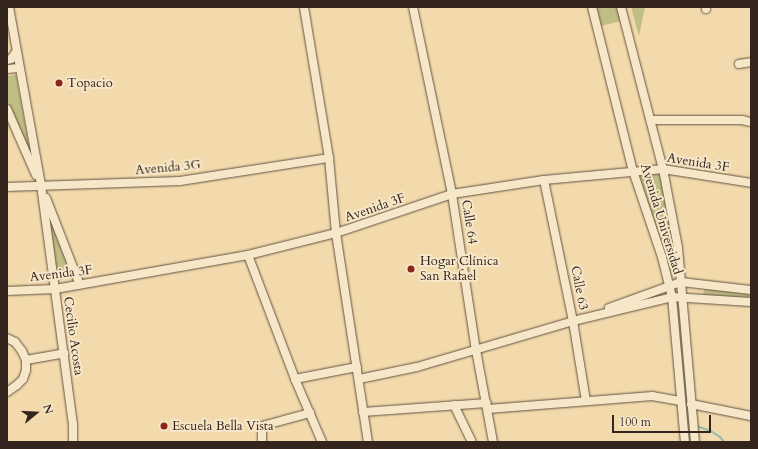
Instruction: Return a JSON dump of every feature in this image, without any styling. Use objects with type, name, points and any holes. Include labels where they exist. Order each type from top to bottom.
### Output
[{"type":"street","name":"Cecilio Acosta","points":[[9,7],[41,185],[73,424],[73,442]]},
{"type":"street","points":[[304,7],[329,158],[336,233],[368,442]]},
{"type":"street","name":"Calle 64","points":[[413,7],[452,194],[476,350],[488,406],[493,442]]},
{"type":"street","name":"Avenida Universidad","points":[[592,7],[633,171],[662,257],[672,297],[680,401],[685,442]]},
{"type":"street","name":"Avenida Universidad","points":[[621,7],[663,169],[678,248],[695,442]]},
{"type":"street","points":[[7,60],[11,59],[16,52]]},
{"type":"street","points":[[739,64],[751,62]]},
{"type":"street","points":[[7,69],[19,68]]},
{"type":"street","name":"Cecilio Acosta","points":[[7,109],[41,185]]},
{"type":"street","points":[[651,120],[742,120],[751,122]]},
{"type":"street","name":"Avenida 3G","points":[[7,187],[180,181],[329,158]]},
{"type":"street","name":"Avenida 3F","points":[[7,291],[55,289],[248,255],[336,233],[452,194],[544,180],[663,169],[751,183]]},
{"type":"street","name":"Calle 63","points":[[544,180],[573,321],[586,401]]},
{"type":"street","points":[[41,185],[80,285]]},
{"type":"street","points":[[248,255],[322,442]]},
{"type":"street","points":[[573,321],[669,285],[681,282],[751,290]]},
{"type":"street","points":[[359,379],[417,366],[573,321],[672,297],[751,302]]},
{"type":"street","points":[[7,338],[15,342],[22,351],[26,360],[26,370],[23,378],[17,385],[7,392]]},
{"type":"street","points":[[26,360],[64,353]]},
{"type":"street","points":[[296,379],[357,367]]},
{"type":"street","points":[[363,412],[454,406],[488,406],[586,401],[652,396],[680,401]]},
{"type":"street","points":[[691,404],[751,416]]},
{"type":"street","points":[[454,406],[472,442]]},
{"type":"street","points":[[262,442],[262,426],[310,413]]},
{"type":"shaded area","points":[[597,7],[617,7],[621,21],[601,26]]},
{"type":"shaded area","points":[[631,7],[645,7],[639,36]]},
{"type":"shaded area","points":[[16,75],[31,157],[11,113],[7,96],[7,76]]},
{"type":"shaded area","points":[[663,169],[678,273],[672,276],[633,171]]},
{"type":"shaded area","points":[[47,210],[69,269],[66,277],[62,280],[58,280],[56,276]]},
{"type":"shaded area","points":[[705,287],[751,293],[751,299],[703,295]]},
{"type":"waterway","points":[[699,427],[711,431],[720,437],[724,442]]},
{"type":"place","name":"Topacio","points":[[59,83]]},
{"type":"place","name":"Hogar Clínica San Rafael","points":[[411,269]]},
{"type":"place","name":"Escuela Bella Vista","points":[[164,426]]}]
